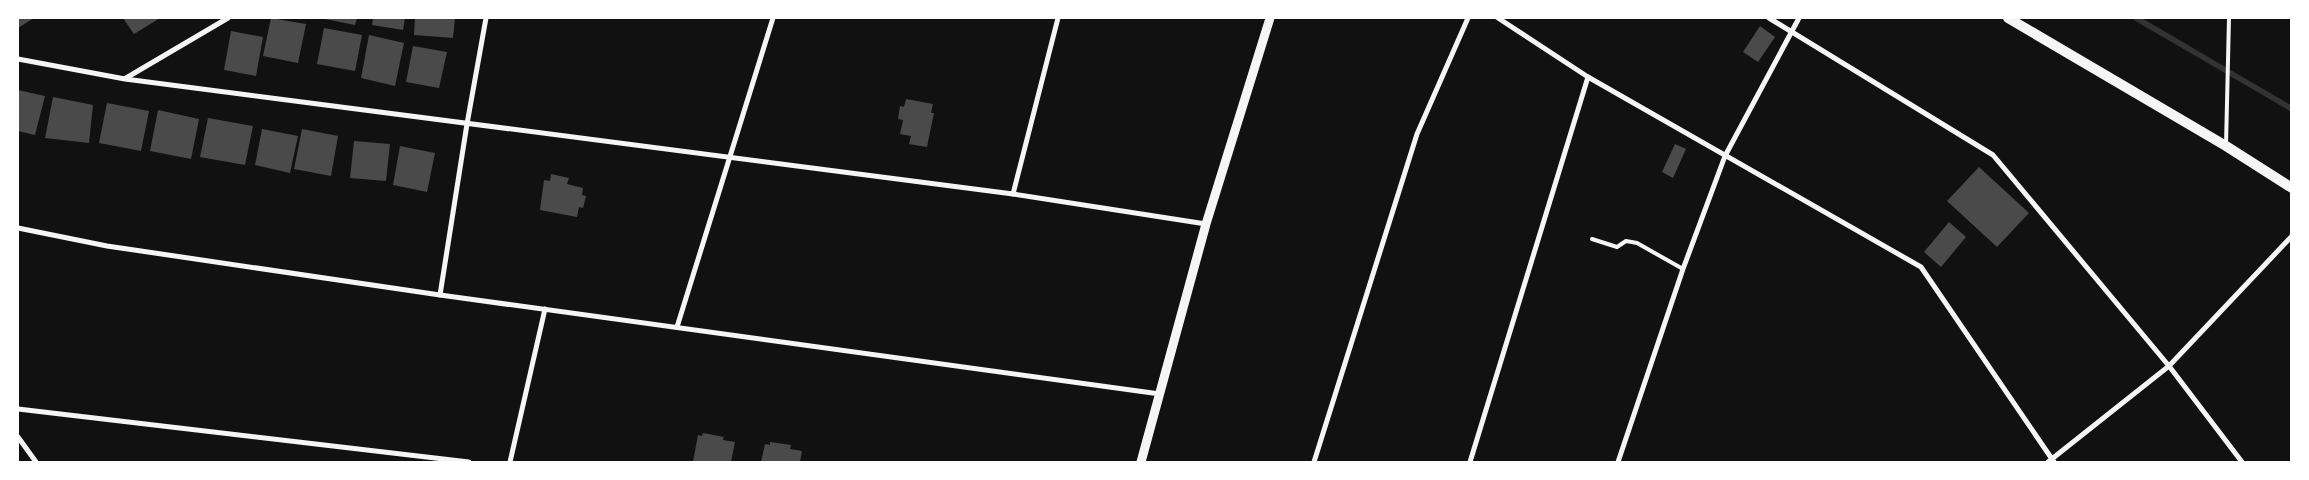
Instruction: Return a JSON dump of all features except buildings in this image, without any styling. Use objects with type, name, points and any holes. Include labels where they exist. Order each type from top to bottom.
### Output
[{"type":"main road","points":[[2008,18],[2226,146],[2292,188]]},
{"type":"street","points":[[125,79],[228,18]]},
{"type":"street","points":[[440,295],[486,18]]},
{"type":"street","points":[[677,327],[773,18]]},
{"type":"street","points":[[1012,194],[1058,18]]},
{"type":"street","points":[[1141,462],[1206,224],[1270,18]]},
{"type":"street","points":[[1314,462],[1417,134],[1468,18]]},
{"type":"street","points":[[1498,18],[1588,77],[1920,267],[2052,462],[2169,366],[2292,236]]},
{"type":"street","points":[[1769,18],[1993,155],[2169,366],[2242,462]]},
{"type":"street","points":[[1618,462],[1683,268],[1726,156],[1799,18]]},
{"type":"street","points":[[18,59],[125,79],[728,159],[1012,194],[1206,224]]},
{"type":"street","points":[[1478,462],[1471,462],[1588,77]]},
{"type":"street","points":[[18,228],[107,246],[440,295],[1161,394]]},
{"type":"street","points":[[510,462],[545,309]]},
{"type":"street","points":[[18,409],[470,462]]},
{"type":"street","points":[[18,437],[36,462]]},
{"type":"lane","points":[[2226,146],[2229,18]]},
{"type":"lane","points":[[1592,239],[1617,247],[1626,241],[1637,243],[1683,268]]},
{"type":"waterway","points":[[2136,18],[2292,109]]}]
